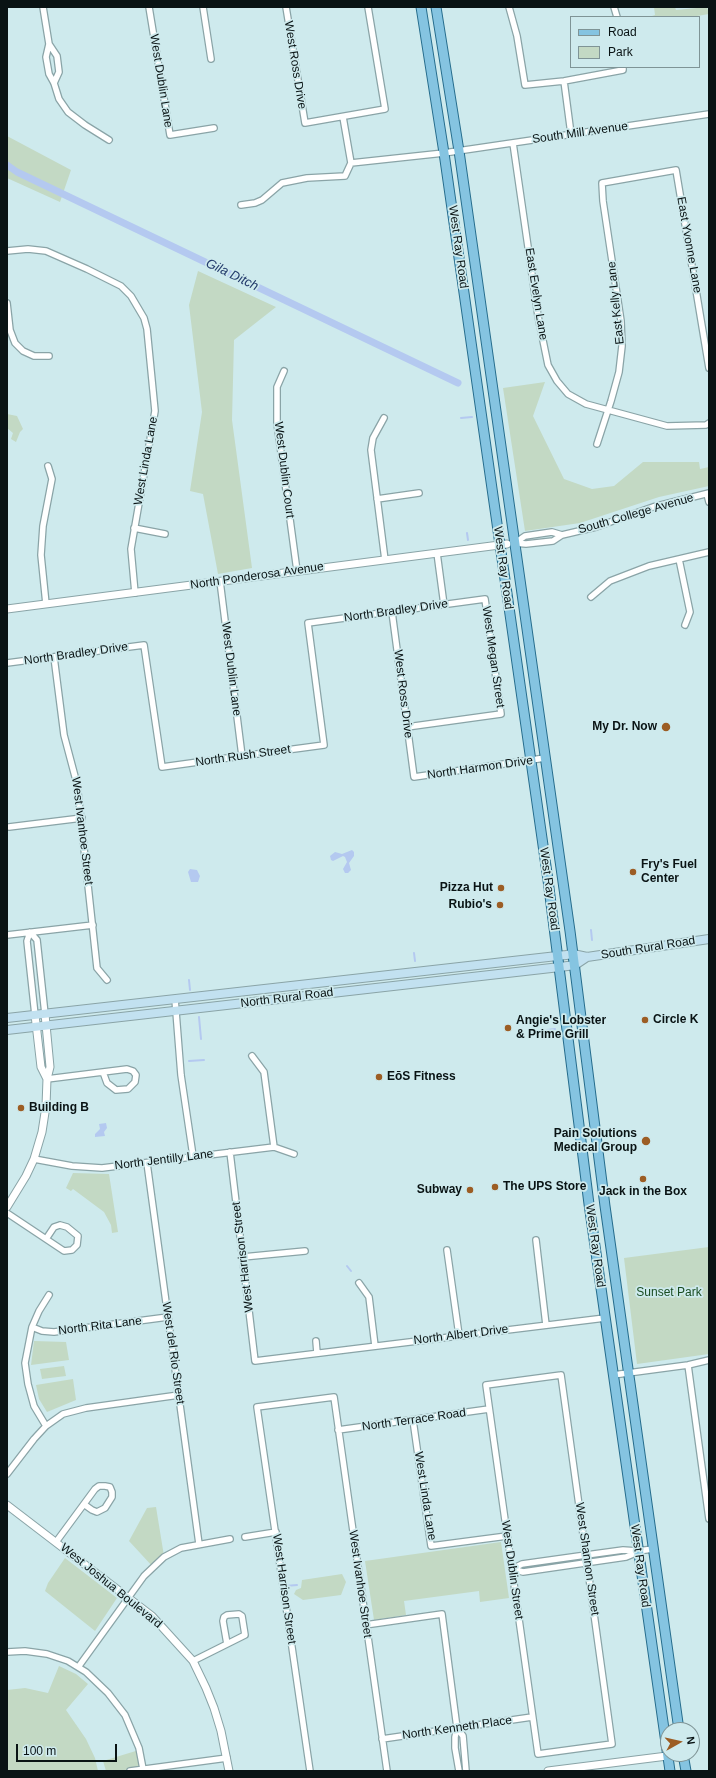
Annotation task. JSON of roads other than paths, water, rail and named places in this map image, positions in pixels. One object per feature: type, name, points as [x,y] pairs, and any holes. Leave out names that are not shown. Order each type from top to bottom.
[{"type":"main road","name":"West Ray Road","points":[[421,7],[451,152],[507,544],[545,758],[566,955],[584,1163],[663,1722]]},
{"type":"main road","name":"West Ray Road","points":[[436,7],[451,152],[507,544],[531,761],[566,955],[599,1162],[679,1722]]},
{"type":"main road","name":"South Rural Road","points":[[566,955],[587,957],[709,939]]},
{"type":"main road","name":"North Rural Road","points":[[7,1018],[566,955]]},
{"type":"main road","name":"South Rural Road","points":[[567,966],[587,957]]},
{"type":"main road","name":"North Rural Road","points":[[7,1030],[567,966]]},
{"type":"main road","points":[[584,1163],[599,1162]]},
{"type":"street","points":[[43,7],[49,44],[46,57],[49,74],[54,83],[59,99],[68,112],[109,140]]},
{"type":"street","name":"West Dublin Lane","points":[[148,7],[170,135],[214,128]]},
{"type":"street","points":[[203,7],[211,59]]},
{"type":"street","name":"West Ross Drive","points":[[286,7],[305,123],[343,116]]},
{"type":"street","points":[[241,205],[255,203],[262,200],[282,183],[307,178],[345,176],[351,164],[343,116],[384,109],[368,7]]},
{"type":"street","points":[[509,7],[518,36],[525,85],[564,81],[623,68]]},
{"type":"street","points":[[49,44],[57,56],[59,72],[54,83]]},
{"type":"street","points":[[564,81],[571,134]]},
{"type":"street","name":"South Mill Avenue","points":[[351,164],[451,152],[709,114]]},
{"type":"street","name":"East Evelyn Lane","points":[[513,143],[538,316],[548,365],[557,381],[568,394],[586,404],[667,426],[706,425],[709,423]]},
{"type":"street","name":"East Kelly Lane","points":[[597,444],[609,410],[619,372],[622,346],[621,321],[603,201],[602,183],[676,170]]},
{"type":"street","name":"East Yvonne Lane","points":[[676,170],[709,368]]},
{"type":"street","name":"West Linda Lane","points":[[7,251],[28,249],[46,251],[58,255],[121,286],[139,307],[147,329],[155,411],[134,528],[131,559],[135,593]]},
{"type":"street","points":[[7,303],[10,330],[15,343],[23,351],[34,356],[50,356]]},
{"type":"street","points":[[702,320],[709,319]]},
{"type":"street","name":"West Dublin Court","points":[[284,371],[277,387],[277,423],[297,570]]},
{"type":"street","points":[[384,418],[373,438],[371,450],[385,560]]},
{"type":"street","points":[[46,604],[41,555],[43,526],[52,480],[48,466]]},
{"type":"street","points":[[377,499],[420,494]]},
{"type":"street","points":[[708,494],[709,502]]},
{"type":"street","name":"South College Avenue","points":[[507,544],[526,544],[553,541],[562,535],[596,527],[653,507],[708,494]]},
{"type":"street","points":[[134,528],[165,534]]},
{"type":"street","name":"South College Avenue","points":[[507,544],[525,536],[552,532],[562,535]]},
{"type":"street","name":"North Ponderosa Avenue","points":[[7,609],[135,593],[297,570],[507,544]]},
{"type":"street","points":[[591,597],[610,581],[648,566],[709,552]]},
{"type":"street","points":[[437,553],[444,605]]},
{"type":"street","points":[[679,559],[690,612],[685,625]]},
{"type":"street","name":"West Dublin Lane","points":[[220,581],[242,756]]},
{"type":"street","name":"North Bradley Drive","points":[[324,745],[308,623],[485,599]]},
{"type":"street","name":"West Megan Street","points":[[407,727],[501,714],[485,599]]},
{"type":"street","name":"West Ross Drive","points":[[392,612],[414,777]]},
{"type":"street","name":"North Bradley Drive","points":[[7,663],[144,645],[162,767]]},
{"type":"street","name":"West Ivanhoe Street","points":[[54,656],[63,729],[76,775],[82,818],[97,968],[107,980]]},
{"type":"street","name":"North Rush Street","points":[[162,767],[324,745]]},
{"type":"street","name":"North Harmon Drive","points":[[414,777],[545,758]]},
{"type":"street","points":[[9,827],[82,818]]},
{"type":"street","points":[[7,935],[93,925]]},
{"type":"street","points":[[7,1207],[26,1176],[34,1159],[44,1121],[47,1080],[50,1067],[37,940],[30,932]]},
{"type":"street","points":[[30,932],[27,941],[36,1027],[42,1067],[47,1080]]},
{"type":"street","points":[[175,999],[182,1075],[192,1156]]},
{"type":"street","points":[[252,1056],[264,1072],[274,1147]]},
{"type":"street","points":[[47,1080],[103,1072],[127,1069],[133,1071],[136,1075],[135,1082],[128,1089],[116,1090],[107,1083],[103,1072]]},
{"type":"street","name":"North Jentilly Lane","points":[[34,1159],[72,1166],[102,1168],[274,1147],[294,1154]]},
{"type":"street","name":"West Harrison Street","points":[[230,1152],[255,1361]]},
{"type":"street","name":"West del Rio Street","points":[[147,1163],[199,1544]]},
{"type":"street","points":[[7,1213],[64,1251],[72,1250],[78,1245],[78,1236],[67,1227],[60,1225],[54,1227],[46,1238]]},
{"type":"street","points":[[536,1240],[546,1325]]},
{"type":"street","points":[[447,1250],[459,1335]]},
{"type":"street","points":[[243,1258],[305,1251]]},
{"type":"street","points":[[359,1283],[369,1297],[375,1346]]},
{"type":"street","points":[[46,1426],[34,1406],[25,1363],[32,1327],[49,1294]]},
{"type":"street","name":"North Rita Lane","points":[[32,1327],[42,1331],[54,1332],[168,1317]]},
{"type":"street","name":"North Albert Drive","points":[[255,1361],[605,1318]]},
{"type":"street","points":[[316,1341],[317,1353]]},
{"type":"street","points":[[613,1375],[688,1365],[709,1360]]},
{"type":"street","points":[[688,1365],[709,1519]]},
{"type":"street","name":"West Shannon Street","points":[[486,1385],[561,1375],[612,1744],[538,1754]]},
{"type":"street","name":"West Dublin Street","points":[[486,1385],[538,1754]]},
{"type":"street","points":[[7,1474],[46,1426],[63,1414],[86,1408],[179,1395]]},
{"type":"street","name":"West Ivanhoe Street","points":[[257,1407],[334,1397],[387,1771]]},
{"type":"street","name":"West Harrison Street","points":[[257,1407],[310,1771]]},
{"type":"street","name":"North Terrace Road","points":[[338,1430],[489,1409]]},
{"type":"street","name":"West Linda Lane","points":[[413,1420],[431,1546],[507,1536]]},
{"type":"street","points":[[56,1542],[95,1490],[99,1486],[110,1487],[112,1497],[106,1508],[97,1512],[85,1505]]},
{"type":"street","name":"West Joshua Boulevard","points":[[7,1505],[152,1616],[193,1661],[214,1708],[221,1731],[229,1771]]},
{"type":"street","points":[[245,1537],[276,1532]]},
{"type":"street","points":[[79,1666],[144,1576],[164,1557],[181,1548],[230,1539]]},
{"type":"street","points":[[512,1569],[522,1564],[623,1550],[638,1551],[653,1549]]},
{"type":"street","points":[[512,1569],[523,1572],[626,1557],[638,1551]]},
{"type":"street","points":[[193,1661],[227,1644],[245,1635],[242,1616],[239,1614],[227,1615],[222,1621],[227,1644]]},
{"type":"street","points":[[366,1625],[442,1614],[457,1728],[455,1748],[459,1771]]},
{"type":"street","points":[[7,1652],[25,1651],[47,1654],[68,1660],[79,1666],[108,1692],[125,1715],[139,1748],[143,1769]]},
{"type":"street","name":"North Kenneth Place","points":[[382,1740],[532,1717]]},
{"type":"street","points":[[457,1728],[463,1736],[466,1771]]},
{"type":"street","points":[[548,1771],[660,1757]]},
{"type":"street","points":[[130,1771],[227,1758]]},
{"type":"water","points":[[352,850],[354,852],[354,856],[349,863],[351,870],[348,873],[345,873],[343,869],[347,862],[345,857],[343,856],[333,861],[331,860],[330,856],[335,852],[342,854]]},
{"type":"water","points":[[190,869],[197,870],[200,876],[198,882],[191,882],[188,872]]},
{"type":"water","points":[[106,1123],[107,1128],[104,1132],[105,1136],[95,1137],[95,1134],[100,1129],[99,1124]]},
{"type":"waterway","name":"Gila Ditch","points":[[7,165],[17,172],[458,383]]},
{"type":"waterway","points":[[461,418],[472,417]]},
{"type":"waterway","points":[[467,533],[468,540]]},
{"type":"waterway","points":[[591,930],[592,940]]},
{"type":"waterway","points":[[414,953],[415,961]]},
{"type":"waterway","points":[[189,980],[190,990]]},
{"type":"waterway","points":[[199,1017],[201,1039]]},
{"type":"waterway","points":[[547,1030],[555,1029]]},
{"type":"waterway","points":[[189,1061],[204,1060]]},
{"type":"waterway","points":[[347,1266],[351,1271]]},
{"type":"waterway","points":[[285,1586],[297,1585]]},
{"type":"place","name":"My Dr. Now","points":[[666,727]]},
{"type":"place","name":"Fry's Fuel Center","points":[[633,872]]},
{"type":"place","name":"Pizza Hut","points":[[501,888]]},
{"type":"place","name":"Rubio's","points":[[500,905]]},
{"type":"place","name":"Circle K","points":[[645,1020]]},
{"type":"place","name":"Angie's Lobster & Prime Grill","points":[[508,1028]]},
{"type":"place","name":"EōS Fitness","points":[[379,1077]]},
{"type":"place","name":"Building B","points":[[21,1108]]},
{"type":"place","name":"Pain Solutions Medical Group","points":[[646,1141]]},
{"type":"place","name":"Jack in the Box","points":[[643,1179]]},
{"type":"place","name":"The UPS Store","points":[[495,1187]]},
{"type":"place","name":"Subway","points":[[470,1190]]},
{"type":"park label","name":"Sunset Park","points":[[669,1293]]}]
